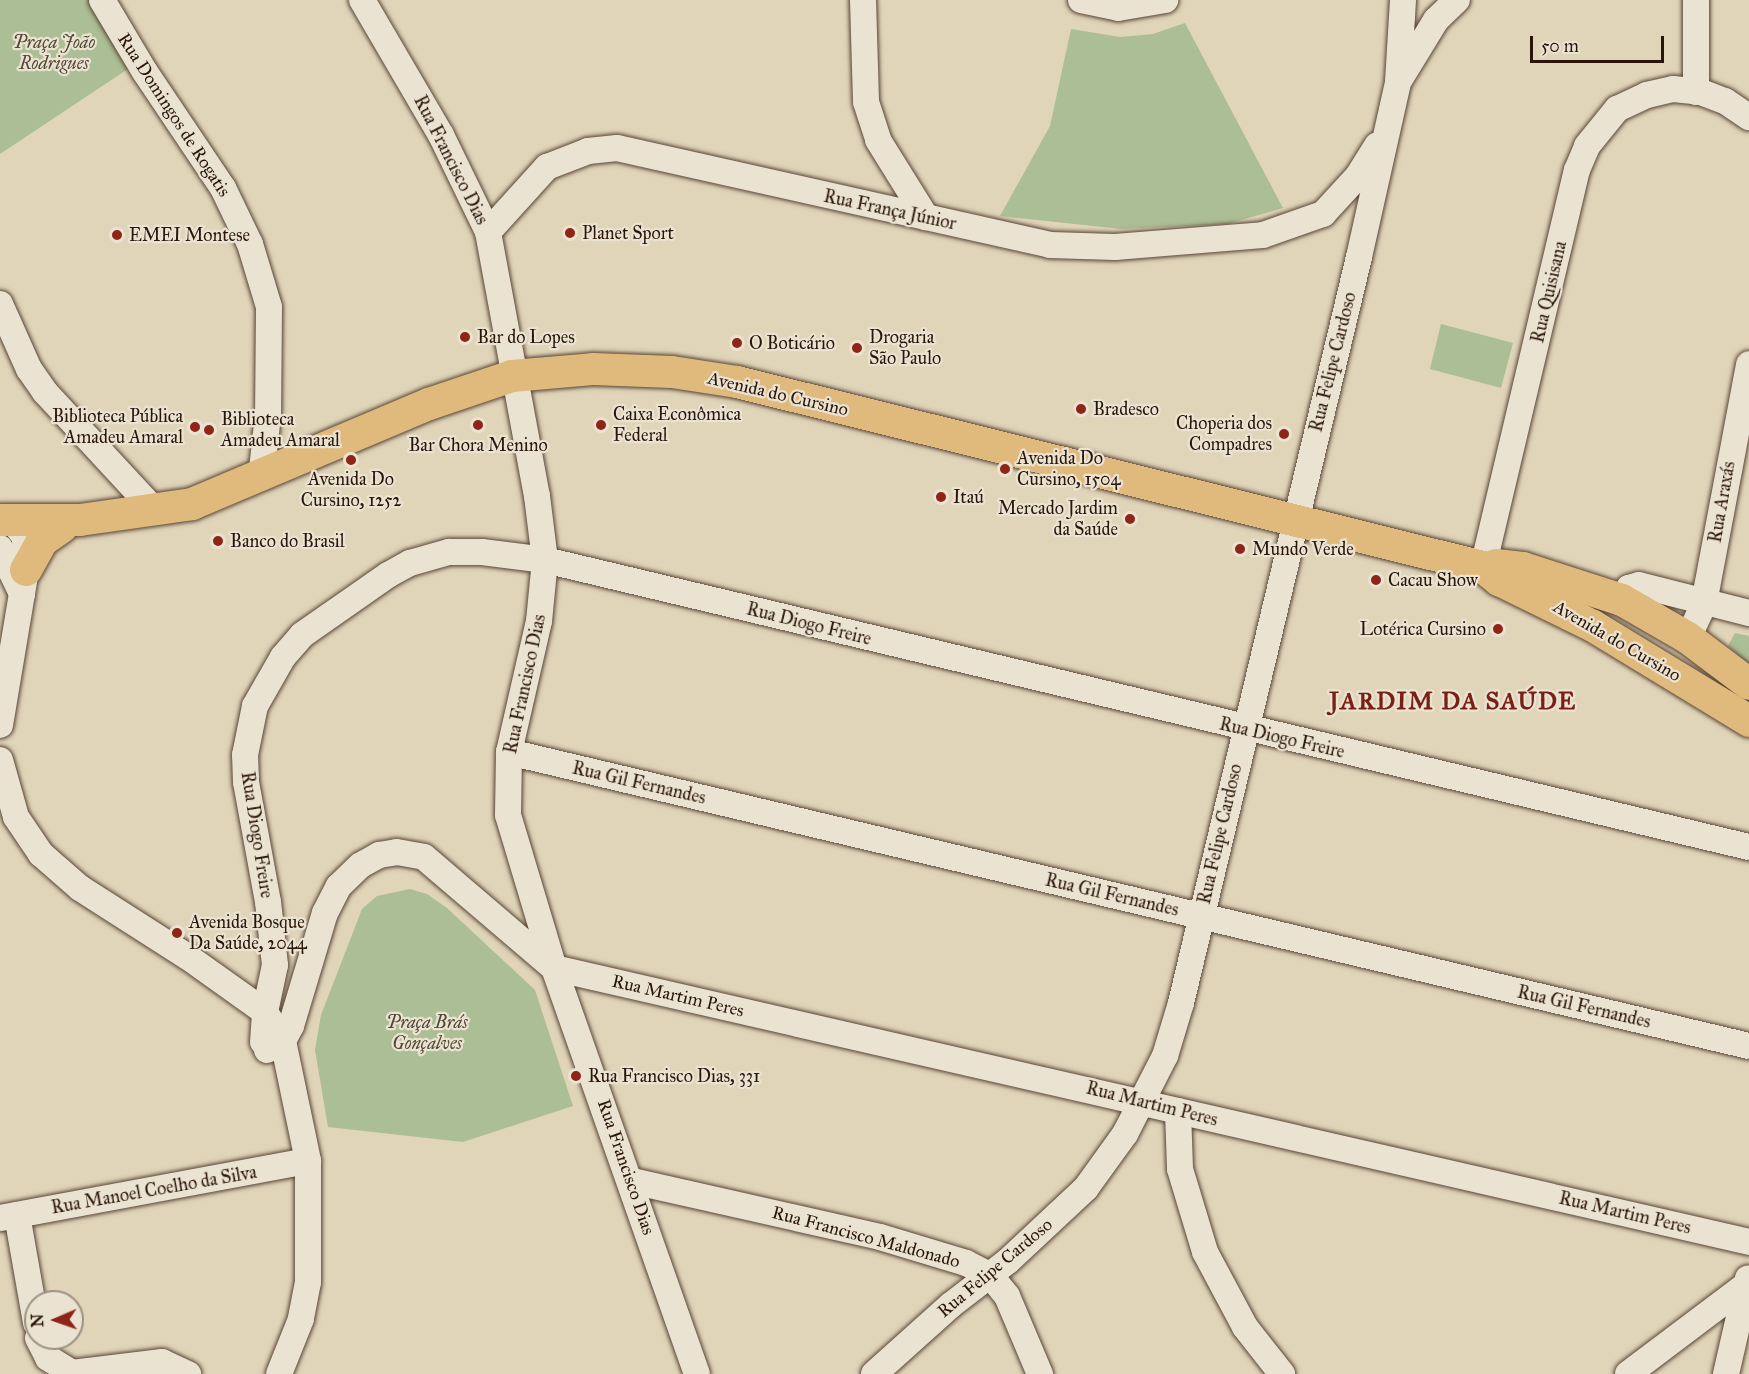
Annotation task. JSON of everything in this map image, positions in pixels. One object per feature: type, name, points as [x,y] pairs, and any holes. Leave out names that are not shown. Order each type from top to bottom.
[{"type":"main road","name":"Avenida do Cursino","points":[[7,533],[156,512],[192,504],[261,478],[429,404],[512,376],[593,369],[672,372],[736,382],[1294,518],[1483,567],[1502,564],[1523,568],[1622,600],[1688,638],[1749,684]]},
{"type":"main road","points":[[25,584],[42,541],[71,523]]},
{"type":"main road","name":"Avenida do Cursino","points":[[1483,567],[1499,580],[1593,626],[1749,721]]},
{"type":"main road","points":[[1593,626],[1631,630],[1671,648],[1680,646],[1688,638]]},
{"type":"street","name":"Rua Domingos de Rogatis","points":[[102,0],[145,72],[223,188],[250,244],[269,307],[268,415],[261,478]]},
{"type":"street","name":"Rua Francisco Dias","points":[[362,0],[441,135],[488,232],[512,376],[537,496],[545,561],[539,621],[509,752],[508,815],[554,968],[632,1181],[697,1374]]},
{"type":"street","points":[[863,0],[866,102],[878,140],[926,217]]},
{"type":"street","name":"Rua Felipe Cardoso","points":[[1398,82],[1436,20],[1457,0]]},
{"type":"street","points":[[1695,0],[1696,92],[1725,101],[1749,117]]},
{"type":"street","points":[[1097,2],[1157,1]]},
{"type":"street","name":"Rua Felipe Cardoso","points":[[874,1374],[990,1275],[1086,1188],[1144,1101],[1168,1046],[1359,257],[1398,82],[1403,10],[1436,20]]},
{"type":"street","name":"Rua Quisisana","points":[[1483,567],[1577,170],[1587,146],[1596,130],[1627,105],[1647,95],[1673,90],[1696,92]]},
{"type":"street","name":"Rua França Júnior","points":[[488,232],[547,167],[588,152],[617,148],[1050,245],[1084,248],[1263,235],[1323,214],[1358,176],[1389,121]]},
{"type":"street","points":[[863,204],[887,188],[895,168]]},
{"type":"street","points":[[1323,214],[1348,222],[1359,257]]},
{"type":"street","points":[[0,304],[29,369],[45,392],[156,512]]},
{"type":"street","name":"Rua Araxás","points":[[1688,638],[1704,603],[1749,364]]},
{"type":"street","points":[[0,725],[4,680],[25,584],[7,533]]},
{"type":"street","name":"Rua Diogo Freire","points":[[265,1012],[275,977],[274,950],[245,755],[255,706],[283,657],[302,635],[410,563],[449,552],[482,552],[545,561],[1245,729],[1749,846]]},
{"type":"street","points":[[1622,600],[1629,588],[1639,585],[1749,613]]},
{"type":"street","name":"Rua Gil Fernandes","points":[[509,752],[1749,1046]]},
{"type":"street","points":[[0,760],[16,817],[41,854],[80,888],[188,957],[213,978],[265,1012],[271,1044],[304,1166],[308,1282],[301,1319],[279,1374]]},
{"type":"street","points":[[271,1044],[309,966],[325,913],[339,886],[361,865],[380,855],[397,852],[424,857],[554,968]]},
{"type":"street","points":[[274,950],[292,967],[309,966]]},
{"type":"street","name":"Rua Martim Peres","points":[[554,968],[1144,1101],[1178,1111],[1749,1242]]},
{"type":"street","points":[[213,978],[271,1044]]},
{"type":"street","points":[[1178,1111],[1180,1169],[1205,1252],[1245,1328],[1281,1374]]},
{"type":"street","name":"Rua Manoel Coelho da Silva","points":[[9,1217],[304,1166]]},
{"type":"street","name":"Rua Francisco Maldonado","points":[[632,1181],[948,1255],[990,1275],[1007,1296],[1040,1374]]},
{"type":"street","points":[[9,1217],[28,1290]]},
{"type":"street","points":[[1735,1357],[1748,1278]]},
{"type":"street","points":[[1628,1374],[1748,1278]]},
{"type":"street","points":[[44,1350],[48,1358],[72,1373],[162,1362],[188,1374]]},
{"type":"green space","name":"Praça João Rodrigues","points":[[0,0],[94,0],[131,67],[0,154]]},
{"type":"green space","points":[[1185,23],[1283,208],[1227,224],[1121,229],[1000,216],[1050,126],[1071,29],[1120,37],[1153,34]]},
{"type":"green space","points":[[1441,324],[1513,343],[1501,388],[1430,369]]},
{"type":"green space","points":[[1735,633],[1749,636],[1749,664],[1728,646]]},
{"type":"green space","name":"Praça Brás Gonçalves","points":[[410,889],[427,894],[447,908],[535,990],[573,1106],[463,1142],[328,1127],[315,1050],[321,1015],[362,909],[377,896]]},
{"type":"place","name":"Planet Sport","points":[[570,233]]},
{"type":"place","name":"EMEI Montese","points":[[117,235]]},
{"type":"place","name":"Bar do Lopes","points":[[465,337]]},
{"type":"place","name":"O Boticário","points":[[737,343]]},
{"type":"place","name":"Drogaria São Paulo","points":[[857,348]]},
{"type":"place","name":"Bradesco","points":[[1081,409]]},
{"type":"place","name":"Bar Chora Menino","points":[[478,425]]},
{"type":"place","name":"Caixa Econômica Federal","points":[[601,425]]},
{"type":"place","name":"Biblioteca Pública Amadeu Amaral","points":[[195,427]]},
{"type":"place","name":"Biblioteca Amadeu Amaral","points":[[209,430]]},
{"type":"place","name":"Choperia dos Compadres","points":[[1284,434]]},
{"type":"place","name":"Avenida Do Cursino, 1252","points":[[351,460]]},
{"type":"place","name":"Avenida Do Cursino, 1504","points":[[1005,469]]},
{"type":"place","name":"Itaú","points":[[941,497]]},
{"type":"place","name":"Mercado Jardim da Saúde","points":[[1130,519]]},
{"type":"place","name":"Banco do Brasil","points":[[218,541]]},
{"type":"place","name":"Mundo Verde","points":[[1240,549]]},
{"type":"place","name":"Cacau Show","points":[[1376,580]]},
{"type":"place","name":"Lotérica Cursino","points":[[1498,629]]},
{"type":"place","name":"Avenida Bosque Da Saúde, 2044","points":[[177,933]]},
{"type":"place","name":"Rua Francisco Dias, 331","points":[[576,1076]]},
{"type":"district","name":"JARDIM DA SAÚDE","points":[[1453,702]]}]
